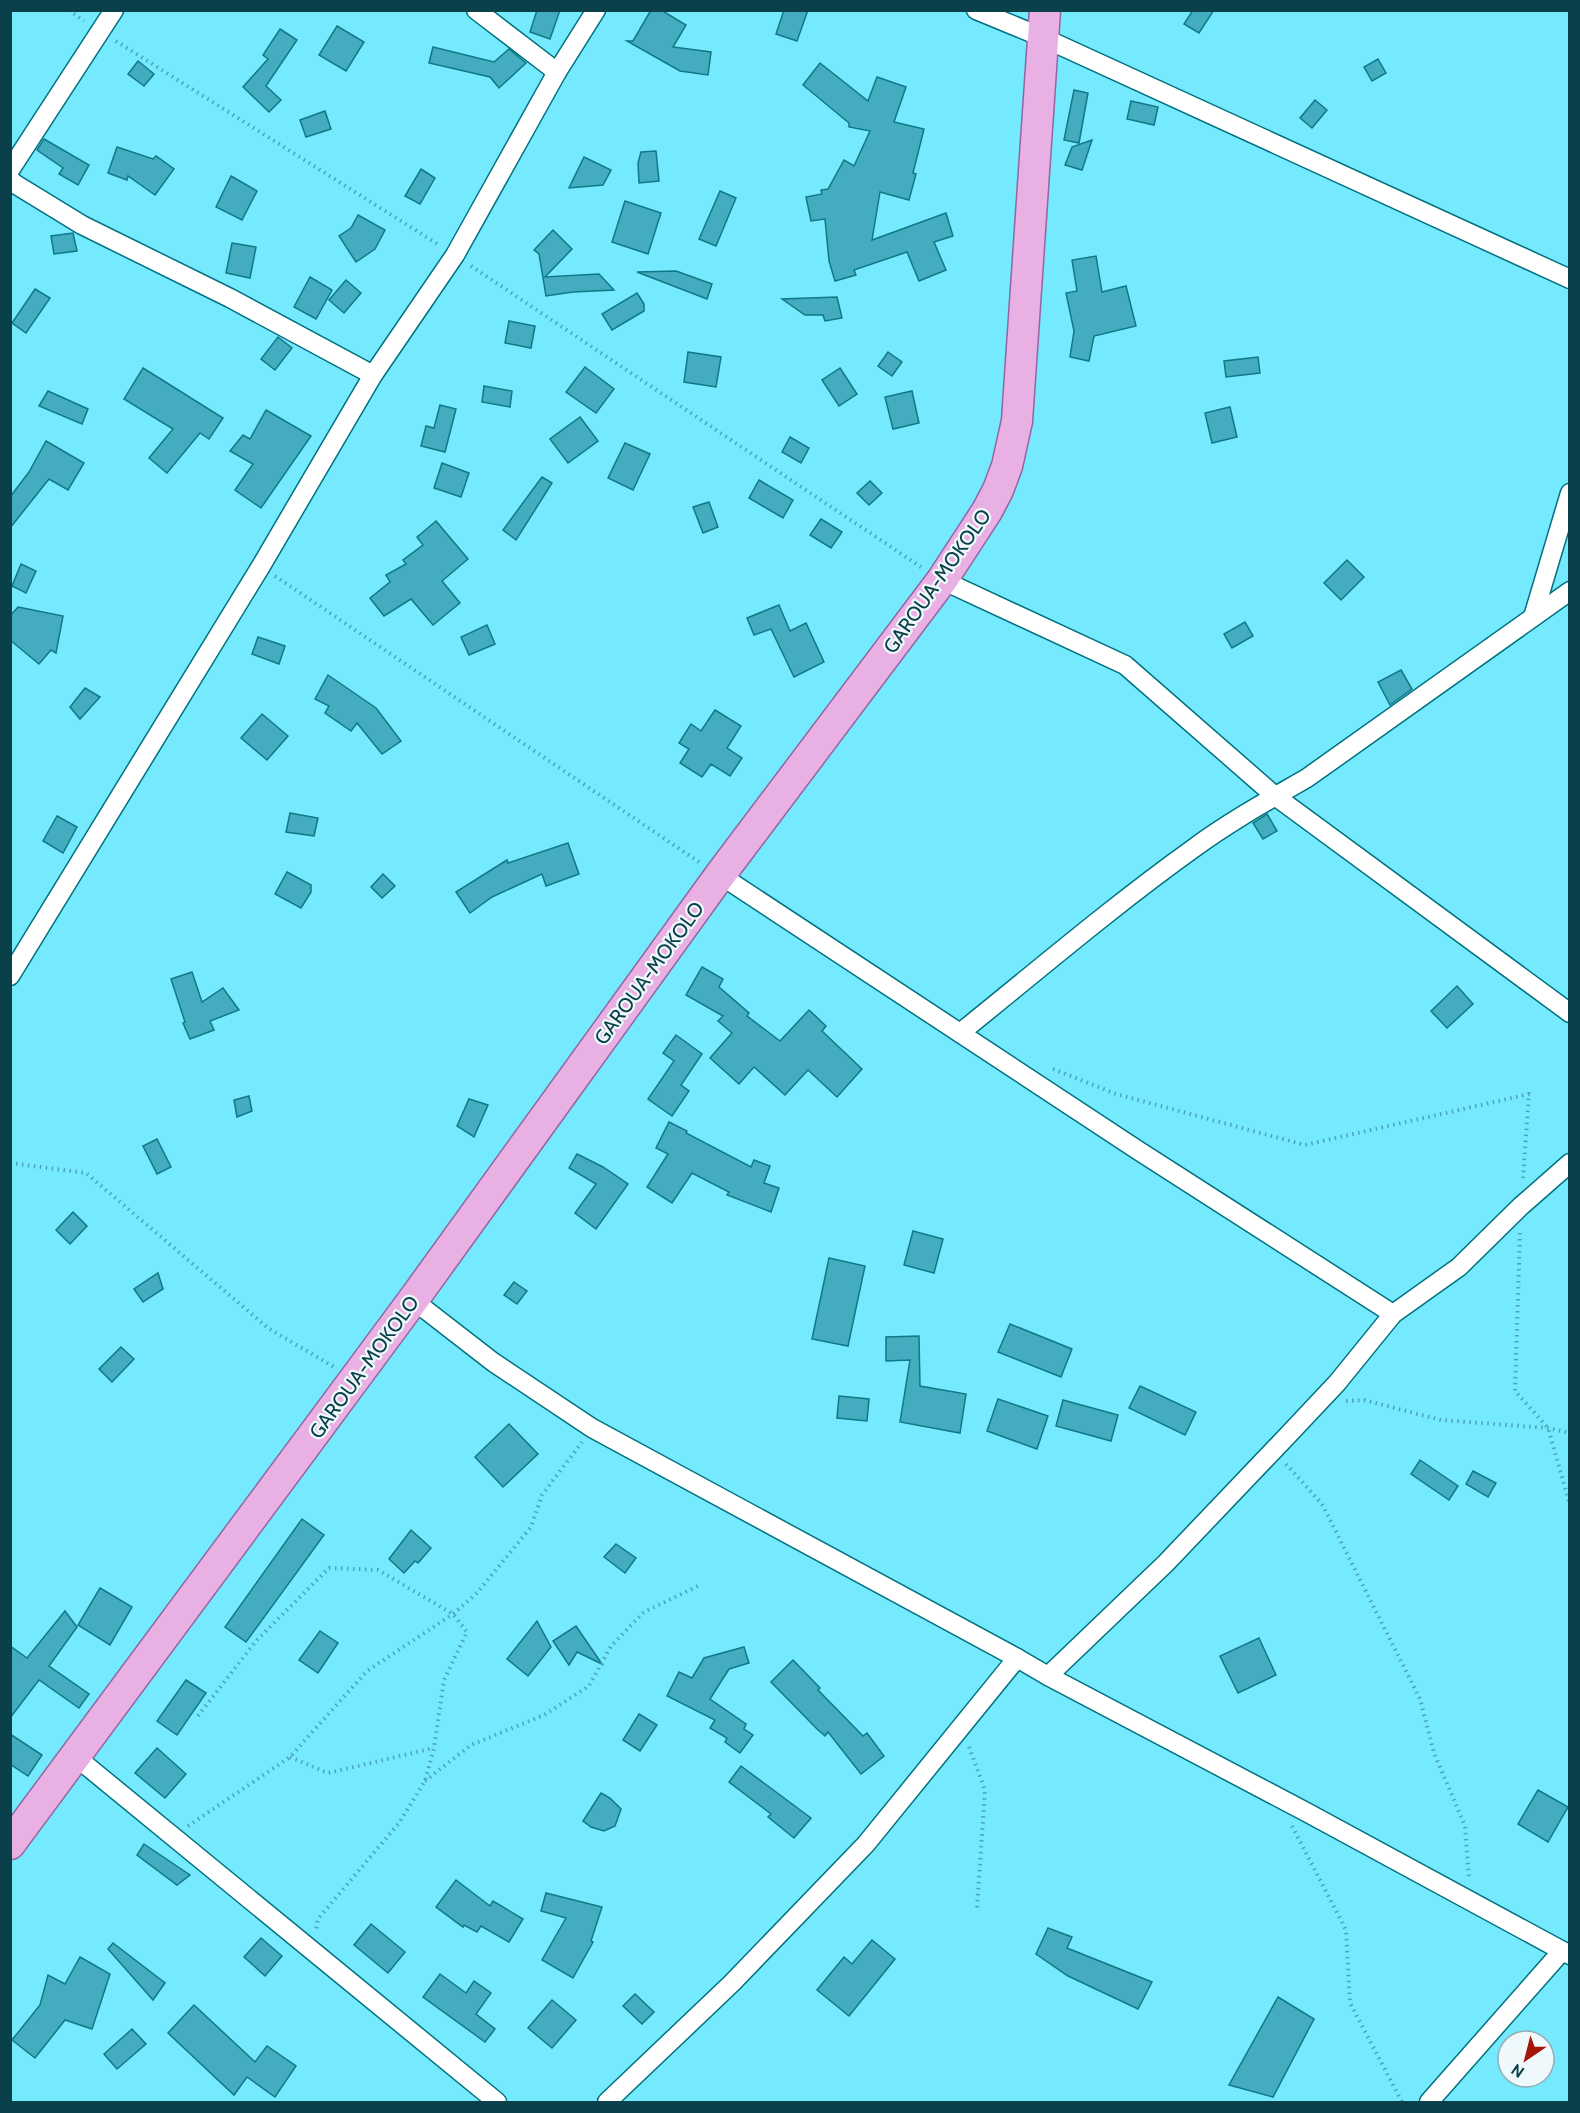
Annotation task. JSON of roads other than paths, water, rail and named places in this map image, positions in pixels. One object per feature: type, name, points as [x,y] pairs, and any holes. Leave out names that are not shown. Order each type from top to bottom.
[{"type":"main road","name":"GAROUA-MOKOLO","points":[[10,1844],[413,1300],[720,875],[942,580],[987,511],[1007,466],[1017,421],[1044,24]]},
{"type":"street","points":[[10,170],[114,10]]},
{"type":"street","points":[[476,10],[557,72]]},
{"type":"street","points":[[10,976],[261,566],[374,375],[455,255],[557,72],[596,10]]},
{"type":"street","points":[[976,10],[1044,24],[1569,279]]},
{"type":"street","points":[[10,179],[82,225],[230,298],[374,375]]},
{"type":"street","points":[[1533,617],[1569,493]]},
{"type":"street","points":[[942,580],[1125,665],[1275,796],[1569,1013]]},
{"type":"street","points":[[960,1033],[1121,903],[1186,854],[1307,778],[1569,591]]},
{"type":"street","points":[[720,875],[1138,1151],[1393,1314]]},
{"type":"street","points":[[1048,1677],[1166,1563],[1290,1434],[1393,1314],[1459,1267],[1569,1162]]},
{"type":"street","points":[[413,1300],[493,1362],[592,1428],[1017,1658],[1048,1677],[1308,1813],[1566,1953],[1429,2103]]},
{"type":"street","points":[[607,2103],[732,1983],[866,1844],[1017,1658]]},
{"type":"street","points":[[76,1757],[497,2103]]}]
